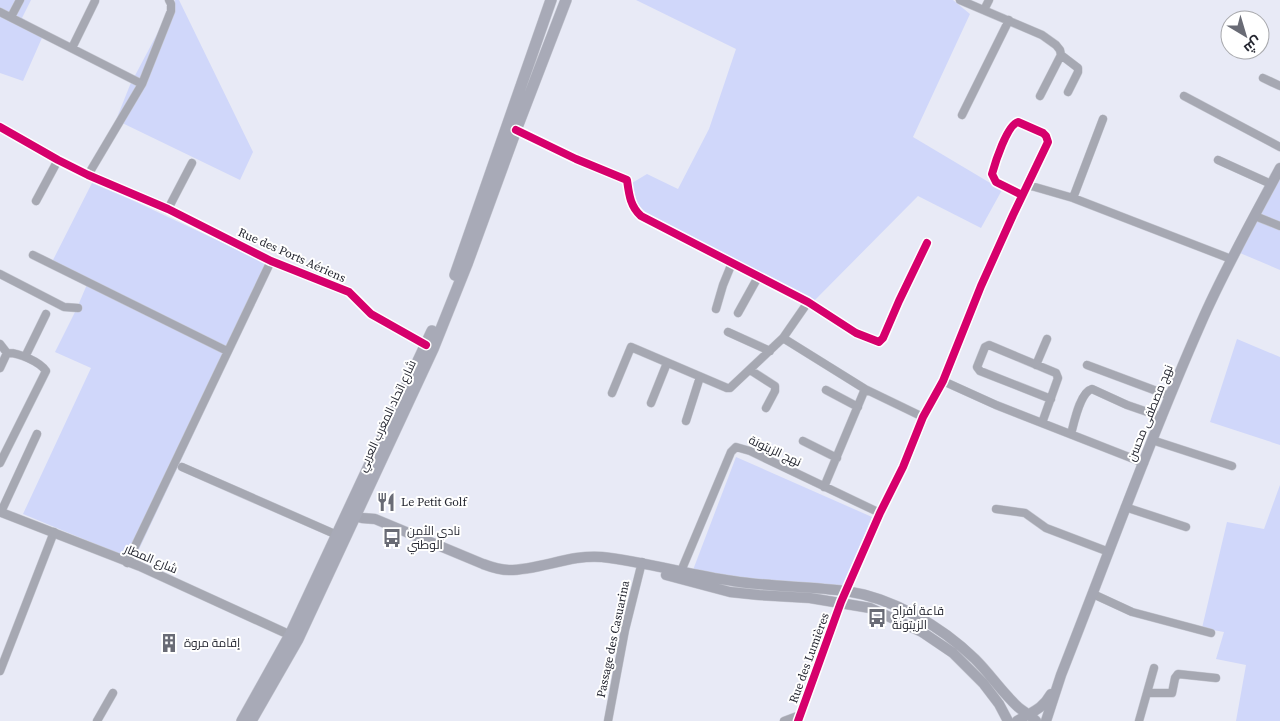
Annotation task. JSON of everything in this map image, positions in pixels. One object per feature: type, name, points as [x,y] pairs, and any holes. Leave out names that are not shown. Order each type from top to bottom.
[{"type":"main road","name":"شارع اتحاد المغرب العربي","points":[[251,721],[298,639],[454,279],[550,0]]},
{"type":"main road","name":"شارع اتحاد المغرب العربي","points":[[357,502],[440,331],[566,0]]},
{"type":"main road","name":"نهج مصطفى محسن","points":[[1046,721],[1061,675],[1125,507],[1201,322],[1231,259],[1280,168]]},
{"type":"main road","points":[[357,502],[375,519]]},
{"type":"main road","name":"شارع اتحاد المغرب العربي","points":[[242,721],[290,635],[338,535],[351,515]]},
{"type":"main road","points":[[351,515],[375,519],[496,568],[508,570],[589,557],[602,557],[638,563],[730,592],[841,602],[870,608],[922,632],[953,653],[983,683],[999,704],[1008,721]]},
{"type":"main road","points":[[680,575],[734,582],[846,591],[885,602],[928,623],[948,636],[973,657],[1019,707],[1032,718]]},
{"type":"main road","name":"نهج مصطفى محسن","points":[[1017,721],[1032,718],[1036,711],[1046,702],[1061,675]]},
{"type":"street","points":[[11,17],[20,0]]},
{"type":"street","points":[[88,175],[142,84],[172,11],[169,0]]},
{"type":"street","points":[[544,57],[562,0]]},
{"type":"street","points":[[960,0],[1009,20],[1050,40],[1060,50],[1061,55],[1079,70],[1068,92]]},
{"type":"street","points":[[984,10],[989,0]]},
{"type":"street","points":[[72,48],[95,1]]},
{"type":"street","points":[[0,12],[142,84]]},
{"type":"street","points":[[962,115],[1009,20]]},
{"type":"street","points":[[1040,96],[1061,55]]},
{"type":"street","points":[[1263,78],[1280,86]]},
{"type":"street","points":[[1184,96],[1280,147]]},
{"type":"street","points":[[1073,198],[1103,119]]},
{"type":"street","name":"Rue des Lumières","points":[[799,718],[841,602],[880,513],[903,467],[923,417],[943,381],[981,286],[1048,142],[1043,133],[1018,122],[1012,125],[1008,133],[992,174],[996,182],[1022,195]]},
{"type":"street","name":"Rue des Ports Aériens","points":[[0,127],[88,175],[168,209],[272,261],[349,292],[371,314],[426,345]]},
{"type":"street","points":[[516,130],[576,159],[627,180],[631,203],[634,210],[640,216],[808,302],[856,333],[879,342],[885,334],[927,244]]},
{"type":"street","points":[[36,201],[58,160]]},
{"type":"street","points":[[1218,160],[1271,184]]},
{"type":"street","points":[[168,209],[192,163]]},
{"type":"street","points":[[1028,185],[1073,198],[1231,259]]},
{"type":"street","points":[[1255,216],[1280,226]]},
{"type":"street","points":[[33,255],[228,351]]},
{"type":"street","points":[[127,563],[272,261]]},
{"type":"street","points":[[716,309],[732,263]]},
{"type":"street","points":[[0,274],[64,307],[78,308]]},
{"type":"street","points":[[738,314],[758,276]]},
{"type":"street","points":[[612,393],[631,347],[730,388],[783,338],[808,302]]},
{"type":"street","points":[[25,357],[46,314]]},
{"type":"street","points":[[728,332],[770,351]]},
{"type":"street","points":[[783,338],[865,389],[923,417]]},
{"type":"street","points":[[1036,365],[1047,339]]},
{"type":"street","points":[[0,344],[7,352],[13,352],[25,357],[43,367],[45,372],[0,463]]},
{"type":"street","points":[[1042,423],[1051,399],[1058,375],[989,345],[985,347],[978,367],[980,371],[1051,399]]},
{"type":"street","points":[[0,368],[7,352]]},
{"type":"street","points":[[651,403],[667,363]]},
{"type":"street","points":[[1087,365],[1170,396]]},
{"type":"street","points":[[750,370],[773,384],[776,388],[766,408]]},
{"type":"street","points":[[686,421],[700,377]]},
{"type":"street","points":[[943,381],[1042,423],[1144,462]]},
{"type":"street","points":[[824,487],[865,389]]},
{"type":"street","points":[[826,390],[858,407]]},
{"type":"street","points":[[1071,434],[1082,400],[1088,390],[1162,417]]},
{"type":"street","points":[[0,512],[37,434]]},
{"type":"street","points":[[1152,440],[1232,466]]},
{"type":"street","points":[[803,441],[837,458]]},
{"type":"street","name":"نهج الزيتونة","points":[[680,575],[733,448],[738,447],[750,451],[880,513]]},
{"type":"street","points":[[182,467],[338,535]]},
{"type":"street","points":[[1125,507],[1186,527]]},
{"type":"street","points":[[996,509],[1025,513],[1046,528],[1109,552]]},
{"type":"street","name":"شارع المطار","points":[[0,512],[148,570],[290,635]]},
{"type":"street","points":[[0,671],[54,532]]},
{"type":"street","name":"Passage des Casuarina","points":[[608,721],[638,563]]},
{"type":"street","points":[[1093,594],[1132,612],[1211,633]]},
{"type":"street","points":[[1139,721],[1154,668]]},
{"type":"street","points":[[1147,693],[1172,692],[1175,678],[1178,674],[1216,678]]},
{"type":"street","points":[[97,721],[113,693]]},
{"type":"street","points":[[784,721],[799,718]]},
{"type":"shaded area","points":[[0,0],[31,0],[22,18],[45,31],[23,81],[0,73]]},
{"type":"shaded area","points":[[175,0],[179,0],[253,152],[240,180],[116,120],[130,85]]},
{"type":"shaded area","points":[[636,0],[953,0],[970,14],[913,137],[1002,190],[981,228],[918,196],[814,301],[647,214],[637,203],[632,183],[647,174],[678,189],[709,129],[736,49]]},
{"type":"shaded area","points":[[1280,179],[1280,270],[1240,253]]},
{"type":"shaded area","points":[[92,183],[272,266],[134,560],[23,514],[91,368],[55,352],[88,282],[52,262]]},
{"type":"shaded area","points":[[1237,339],[1280,357],[1280,445],[1210,422]]},
{"type":"shaded area","points":[[736,457],[872,517],[843,587],[748,581],[693,570]]},
{"type":"shaded area","points":[[1280,485],[1280,721],[1236,721],[1246,665],[1216,659],[1224,632],[1202,628],[1227,522],[1264,529]]},
{"type":"cycle path","points":[[798,721],[841,602],[880,513],[903,467],[923,417],[943,381],[981,286],[1048,142],[1043,133],[1018,122],[1006,137],[992,174],[996,182],[1022,195]]},
{"type":"cycle path","points":[[0,127],[88,175],[168,209],[271,261],[349,292],[371,314],[426,345]]},
{"type":"cycle path","points":[[516,130],[576,159],[627,180],[632,204],[641,216],[808,302],[856,333],[879,342],[883,338],[927,243]]},
{"type":"place","name":"Le Petit Golf","points":[[386,502]]},
{"type":"place","name":"نادي الأمن الوطني","points":[[392,538]]},
{"type":"place","name":"قاعة أفراح الزيتونة","points":[[877,618]]},
{"type":"place","name":"إقامة مروة","points":[[169,643]]}]
